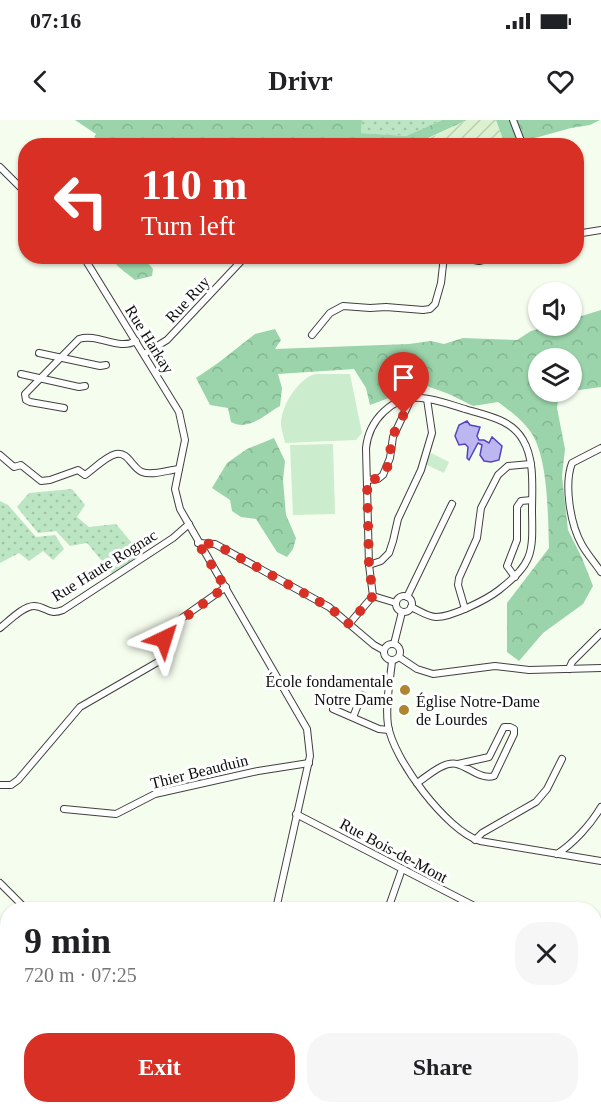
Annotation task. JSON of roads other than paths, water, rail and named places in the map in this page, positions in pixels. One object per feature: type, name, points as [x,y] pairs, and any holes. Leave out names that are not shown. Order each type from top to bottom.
[{"type":"street","points":[[513,120],[520,138]]},
{"type":"street","points":[[0,167],[18,185]]},
{"type":"street","points":[[584,233],[601,230]]},
{"type":"street","name":"Rue Harkay","points":[[88,264],[178,412],[185,440],[179,469]]},
{"type":"street","name":"Rue Ruy","points":[[144,354],[167,340],[238,264]]},
{"type":"street","points":[[312,335],[332,310],[343,306],[430,309],[435,304],[440,287],[443,264]]},
{"type":"street","points":[[64,408],[26,400],[26,392],[77,340],[83,338],[125,345],[136,341]]},
{"type":"street","points":[[39,353],[106,365]]},
{"type":"street","points":[[21,375],[85,386]]},
{"type":"street","points":[[367,480],[378,479],[383,475],[390,458],[393,436],[411,399]]},
{"type":"street","points":[[369,565],[381,561],[389,553],[398,519],[422,467],[432,433],[427,399]]},
{"type":"street","points":[[349,624],[373,596],[369,565],[366,444],[373,424],[387,408],[400,401],[427,399],[505,422],[522,438],[531,464],[532,548],[525,565],[514,577],[492,595],[465,609],[435,617],[411,607]]},
{"type":"street","points":[[601,448],[572,463],[568,474],[572,521],[582,545],[601,572]]},
{"type":"street","points":[[0,455],[15,467],[21,465],[33,477],[41,481],[78,470],[85,475],[114,454],[119,453],[124,454],[139,471],[147,473],[179,469],[176,495],[180,508],[198,543],[306,725],[310,745],[309,764],[277,902]]},
{"type":"street","points":[[465,609],[458,585],[459,578],[477,538],[481,508],[502,470],[512,465],[531,464]]},
{"type":"street","points":[[514,577],[507,566],[517,540],[517,507],[520,501],[532,500]]},
{"type":"street","points":[[407,597],[452,504]]},
{"type":"street","name":"Rue Haute Rognac","points":[[0,628],[31,606],[38,606],[50,612],[63,610],[176,536],[189,524]]},
{"type":"street","points":[[198,543],[215,544],[329,607],[383,650]]},
{"type":"street","points":[[0,785],[11,785],[18,780],[80,707],[170,655],[171,651],[164,639],[165,633],[225,587]]},
{"type":"street","points":[[373,596],[396,603]]},
{"type":"street","points":[[402,612],[398,610],[396,603],[400,597],[407,597]]},
{"type":"street","points":[[407,597],[411,607]]},
{"type":"street","points":[[402,612],[406,612],[411,607]]},
{"type":"street","points":[[394,644],[402,612]]},
{"type":"street","points":[[569,669],[572,662],[601,633]]},
{"type":"street","points":[[383,650],[390,644],[394,644]]},
{"type":"street","points":[[394,644],[400,650],[399,657]]},
{"type":"street","points":[[383,650],[386,659],[392,661],[399,657]]},
{"type":"street","points":[[399,657],[417,669],[433,675],[495,666],[523,670],[601,668]]},
{"type":"street","points":[[392,661],[387,716],[389,730],[417,783],[450,822],[475,840],[601,861]]},
{"type":"street","points":[[353,717],[362,695]]},
{"type":"street","points":[[333,709],[379,729],[389,730]]},
{"type":"street","points":[[417,783],[440,768],[458,764],[489,758],[504,727],[514,729],[514,734],[494,776],[488,777],[458,764]]},
{"type":"street","points":[[475,840],[482,833],[530,807],[539,799],[548,789],[562,759]]},
{"type":"street","name":"Thier Beauduin","points":[[64,809],[116,814],[154,794],[258,771],[309,764]]},
{"type":"street","points":[[556,854],[570,844],[595,817],[601,807]]},
{"type":"street","name":"Rue Bois-de-Mont","points":[[296,814],[466,902]]},
{"type":"street","points":[[491,828],[493,844]]},
{"type":"street","points":[[570,844],[576,857]]},
{"type":"street","points":[[390,902],[402,869]]},
{"type":"street","points":[[0,883],[19,902]]},
{"type":"place","name":"École fondamentale Notre Dame","points":[[405,690]]},
{"type":"place","name":"Église Notre-Dame de Lourdes","points":[[404,710]]}]
